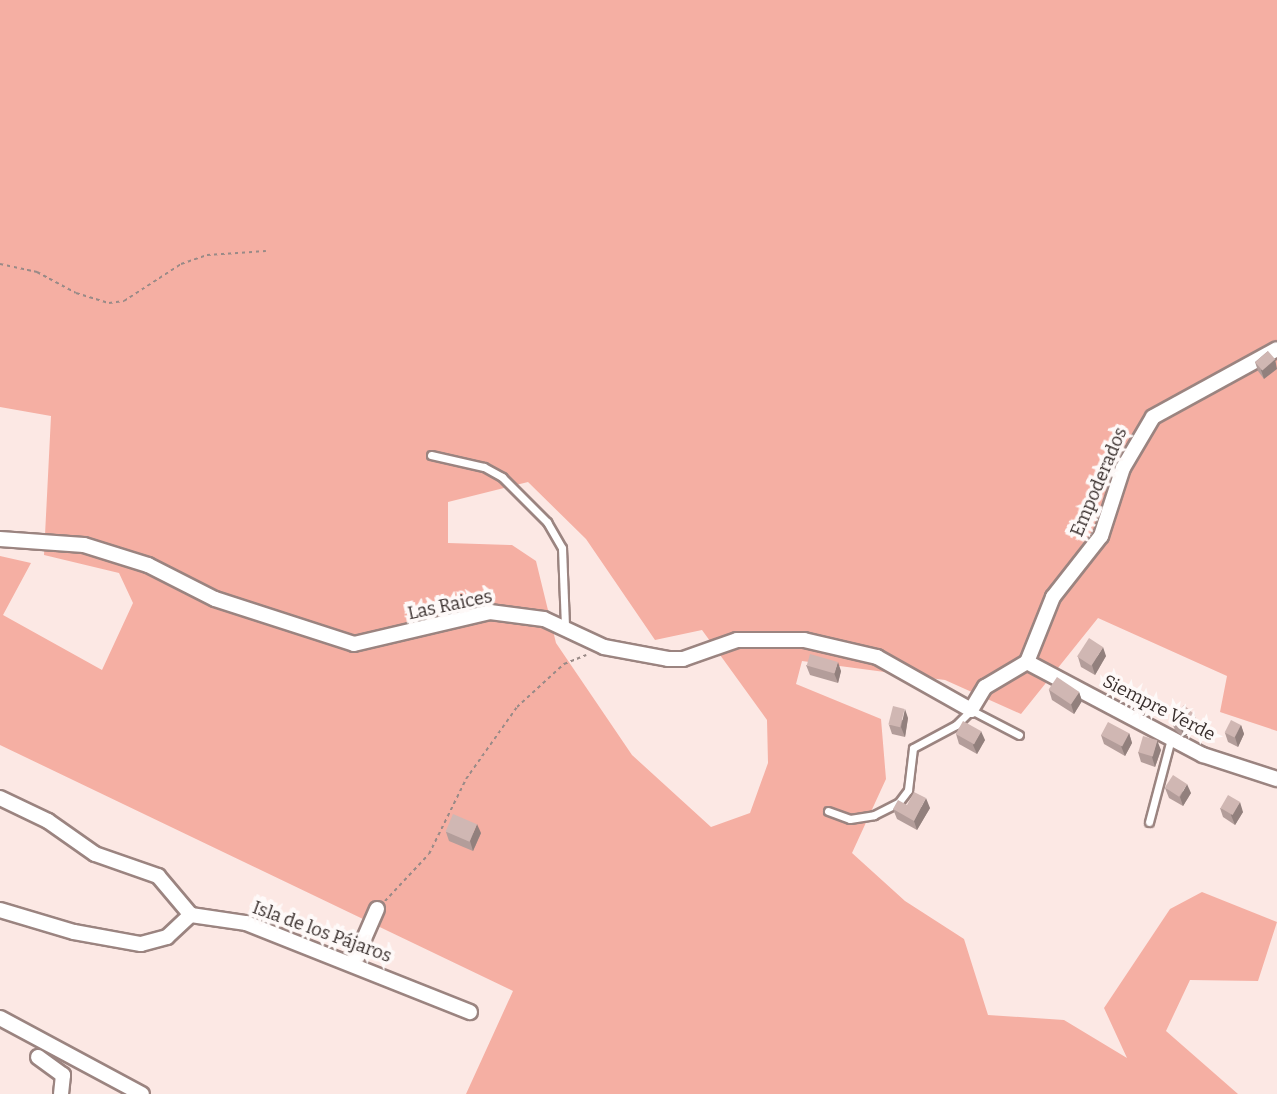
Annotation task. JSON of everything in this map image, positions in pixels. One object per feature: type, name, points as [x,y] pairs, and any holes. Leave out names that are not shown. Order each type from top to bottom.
[{"type":"street","name":"Empoderados","points":[[1027,662],[1053,597],[1101,536],[1123,468],[1147,424],[1277,349]]},
{"type":"street","name":"Las Raices","points":[[0,538],[84,545],[148,565],[228,604],[354,644],[490,612],[518,613],[565,626],[604,647],[668,659],[683,659],[737,639],[804,640],[843,646],[877,657],[971,710]]},
{"type":"street","points":[[971,710],[985,687],[1027,662]]},
{"type":"street","name":"Siempre Verde","points":[[1027,662],[1203,755],[1277,779]]},
{"type":"street","points":[[0,798],[48,821],[95,854],[158,876],[191,915],[167,937],[141,944],[87,935],[0,910]]},
{"type":"street","points":[[353,964],[377,909]]},
{"type":"street","name":"Isla de los Pájaros","points":[[191,915],[246,923],[470,1012]]},
{"type":"street","points":[[0,1018],[142,1094]]},
{"type":"street","points":[[38,1057],[63,1075],[61,1094]]},
{"type":"lane","points":[[431,455],[484,467],[502,477],[547,522],[562,548],[565,626]]},
{"type":"lane","points":[[828,811],[850,819],[873,815],[899,802],[908,790],[913,748],[956,725],[971,710]]},
{"type":"lane","name":"Las Raices","points":[[971,710],[1019,735]]},
{"type":"lane","points":[[1149,822],[1171,738]]},
{"type":"path","points":[[0,264],[37,272],[76,293],[109,303],[124,301],[181,264],[207,255],[266,251]]},
{"type":"path","points":[[377,909],[429,853],[466,779],[517,706],[564,664],[604,647]]},
{"type":"shaded area","points":[[0,0],[1277,0],[1277,731],[1220,712],[1227,676],[1098,618],[1021,714],[945,680],[802,661],[796,684],[881,719],[886,779],[852,853],[905,901],[964,939],[988,1015],[1064,1020],[1127,1058],[1104,1008],[1170,909],[1202,892],[1277,922],[1258,981],[1190,980],[1166,1031],[1238,1094],[466,1094],[513,991],[0,745],[0,556],[31,563],[3,615],[102,670],[133,603],[119,573],[44,555],[51,416],[0,407]],"holes":[[[528,482],[586,539],[655,640],[702,630],[767,720],[768,763],[750,813],[711,827],[632,755],[556,643],[536,561],[512,545],[448,543],[448,502]]]},
{"type":"building","points":[[1268,351],[1275,359],[1262,370],[1255,362]]},
{"type":"building","points":[[1089,638],[1103,647],[1091,666],[1077,656]]},
{"type":"building","points":[[810,654],[838,662],[835,674],[807,666]]},
{"type":"building","points":[[1057,677],[1079,692],[1071,705],[1049,689]]},
{"type":"building","points":[[1184,705],[1194,714],[1180,729],[1171,720]]},
{"type":"building","points":[[893,706],[905,709],[900,727],[888,724]]},
{"type":"building","points":[[1231,720],[1241,725],[1234,737],[1225,732]]},
{"type":"building","points":[[963,721],[981,731],[974,744],[956,734]]},
{"type":"building","points":[[1108,722],[1129,733],[1122,747],[1101,735]]},
{"type":"building","points":[[1143,736],[1157,740],[1153,756],[1138,752]]},
{"type":"building","points":[[1173,775],[1187,784],[1179,797],[1165,788]]},
{"type":"building","points":[[914,792],[926,798],[914,821],[893,809],[898,800],[907,805]]},
{"type":"building","points":[[1228,795],[1240,802],[1233,815],[1220,808]]},
{"type":"building","points":[[453,814],[477,824],[470,842],[446,831]]}]
